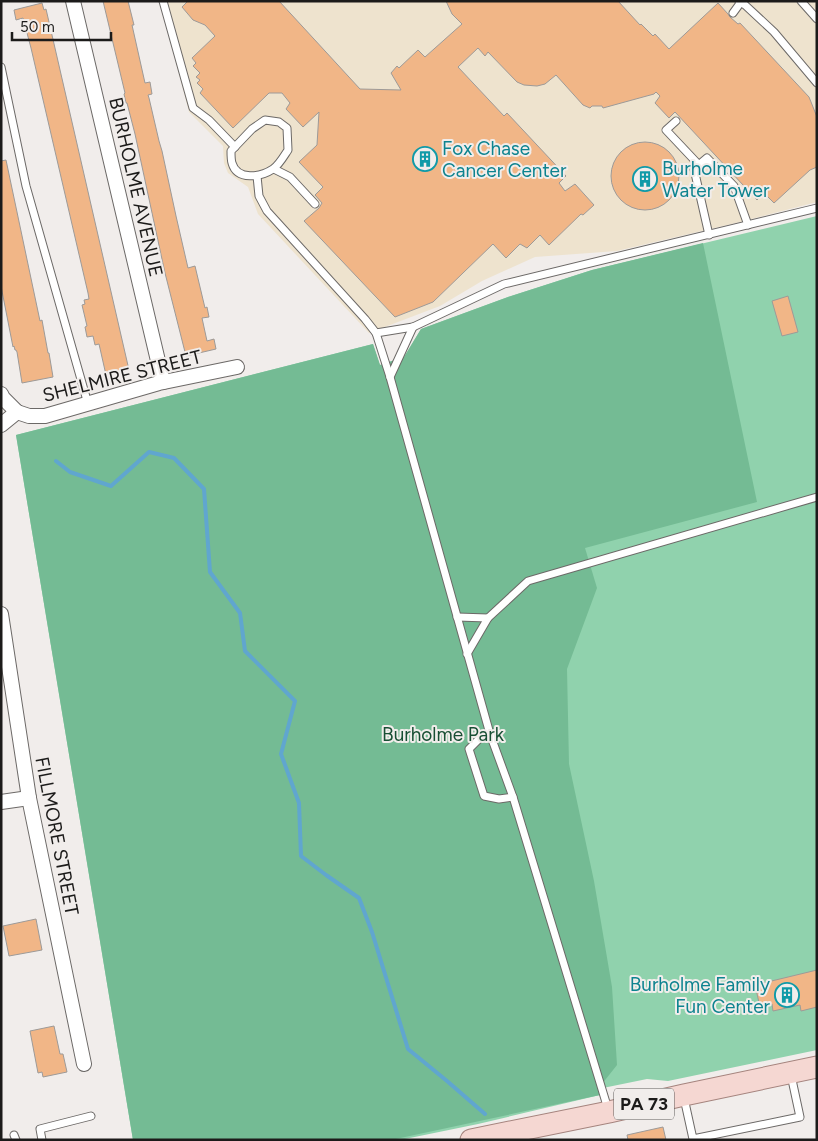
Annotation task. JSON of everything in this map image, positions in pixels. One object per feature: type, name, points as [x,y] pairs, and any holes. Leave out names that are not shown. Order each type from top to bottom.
[{"type":"main road","name":"PA 73","points":[[471,1140],[496,1137],[817,1067]]},
{"type":"street","name":"BURHOLME AVENUE","points":[[73,1],[163,382]]},
{"type":"street","name":"SHELMIRE STREET","points":[[17,412],[29,416],[45,416],[163,382],[237,367]]},
{"type":"street","points":[[1,394],[17,412],[1,425]]},
{"type":"street","name":"FILLMORE STREET","points":[[1,614],[29,798],[84,1064]]},
{"type":"street","points":[[1,802],[29,798]]},
{"type":"lane","points":[[163,1],[193,108],[209,120],[235,147]]},
{"type":"lane","points":[[801,1],[817,19]]},
{"type":"lane","points":[[733,13],[740,2],[746,5],[774,32],[817,83]]},
{"type":"lane","points":[[1,67],[26,186],[88,404]]},
{"type":"lane","points":[[265,120],[279,122],[287,128],[288,150],[274,169],[250,177],[240,174],[232,165],[231,151],[252,129],[265,120]]},
{"type":"lane","points":[[676,120],[666,130],[699,165]]},
{"type":"lane","points":[[708,235],[694,169],[707,158],[734,186],[748,225]]},
{"type":"lane","points":[[274,169],[290,177],[315,204]]},
{"type":"lane","points":[[256,176],[259,196],[267,211],[366,319],[376,333],[490,734],[513,797],[609,1112]]},
{"type":"lane","points":[[376,333],[413,327],[504,284],[817,208]]},
{"type":"lane","points":[[390,377],[413,327]]},
{"type":"lane","points":[[467,654],[488,618],[528,581],[817,497]]},
{"type":"lane","points":[[457,617],[488,618]]},
{"type":"lane","points":[[490,734],[481,737],[469,749],[484,796],[499,799],[513,797]]},
{"type":"lane","points":[[684,1095],[693,1139],[800,1117],[791,1072]]},
{"type":"lane","points":[[42,1140],[40,1128],[91,1116]]},
{"type":"shaded area","points":[[160,1],[817,1],[817,202],[617,251],[535,257],[482,281],[440,306],[369,333],[258,214],[248,187],[228,173],[224,163],[223,146],[189,112]]},
{"type":"green space","name":"Burholme Park","points":[[817,216],[817,1050],[668,1081],[647,1079],[598,1089],[600,1095],[478,1124],[400,1140],[133,1140],[16,435],[373,344],[380,365],[404,357],[421,329],[508,297],[592,270]]},
{"type":"green space","name":"Burholme Park","points":[[703,243],[757,502],[585,548],[597,588],[567,669],[569,764],[594,881],[612,987],[617,1065],[598,1089],[600,1095],[391,1140],[133,1140],[16,435],[373,344],[380,365],[404,357],[421,329],[508,297],[592,270]]},
{"type":"building","points":[[103,1],[128,1],[145,83],[150,82],[152,94],[148,95],[188,268],[195,266],[209,317],[202,318],[207,341],[214,339],[216,349],[186,356],[165,273],[135,134]]},
{"type":"building","name":"Fox Chase Cancer Center","points":[[188,1],[279,1],[360,89],[401,90],[391,73],[397,66],[399,68],[418,50],[425,57],[462,24],[452,14],[446,1],[618,1],[640,25],[653,36],[655,34],[669,49],[718,3],[730,17],[738,24],[740,23],[809,97],[817,117],[817,167],[810,170],[774,203],[764,193],[757,200],[675,112],[669,118],[655,103],[660,96],[656,92],[603,108],[602,106],[592,106],[590,108],[583,105],[556,75],[545,84],[537,86],[524,85],[517,82],[488,52],[485,56],[478,48],[458,67],[504,116],[507,113],[566,176],[559,183],[565,191],[575,184],[594,205],[583,215],[581,214],[549,245],[540,235],[527,248],[520,244],[506,258],[493,244],[433,302],[395,317],[304,221],[322,203],[315,195],[323,187],[299,162],[317,145],[319,112],[303,127],[286,109],[290,103],[282,93],[269,93],[233,128],[200,93],[203,89],[197,83],[200,80],[196,77],[200,73],[193,66],[196,63],[192,58],[215,36],[205,25],[193,20],[182,7]]},
{"type":"building","points":[[42,3],[44,10],[46,9],[129,370],[106,375],[99,344],[95,345],[93,336],[87,337],[85,327],[87,326],[82,305],[85,304],[84,300],[89,299],[88,293],[31,48],[23,18],[16,20],[14,10]]},
{"type":"building","name":"Burholme Water Tower","points":[[645,142],[658,145],[669,152],[676,163],[679,176],[676,189],[669,200],[658,207],[645,210],[632,207],[621,200],[614,189],[611,176],[614,163],[621,152],[632,145]]},
{"type":"building","points":[[6,160],[53,377],[22,383],[17,352],[13,347],[1,286],[1,161]]},
{"type":"building","points":[[788,296],[798,332],[782,336],[772,301]]},
{"type":"building","points":[[36,919],[42,950],[9,956],[3,926]]},
{"type":"building","name":"Burholme Family Fun Center","points":[[817,970],[817,1007],[801,1011],[800,1005],[773,1011],[772,1004],[760,1007],[755,985]]},
{"type":"building","points":[[54,1026],[60,1054],[63,1054],[67,1072],[43,1077],[42,1072],[38,1073],[30,1031]]},
{"type":"building","points":[[663,1127],[666,1140],[628,1140],[627,1135]]},
{"type":"waterway","points":[[56,461],[70,472],[111,486],[149,452],[174,458],[204,489],[210,572],[240,613],[245,651],[295,701],[281,754],[299,803],[301,856],[359,898],[372,932],[408,1049],[485,1114]]},
{"type":"place","name":"Fox Chase Cancer Center","points":[[425,159]]},
{"type":"place","name":"Burholme Water Tower","points":[[645,179]]},
{"type":"place","name":"Burholme Family Fun Center","points":[[787,995]]}]
